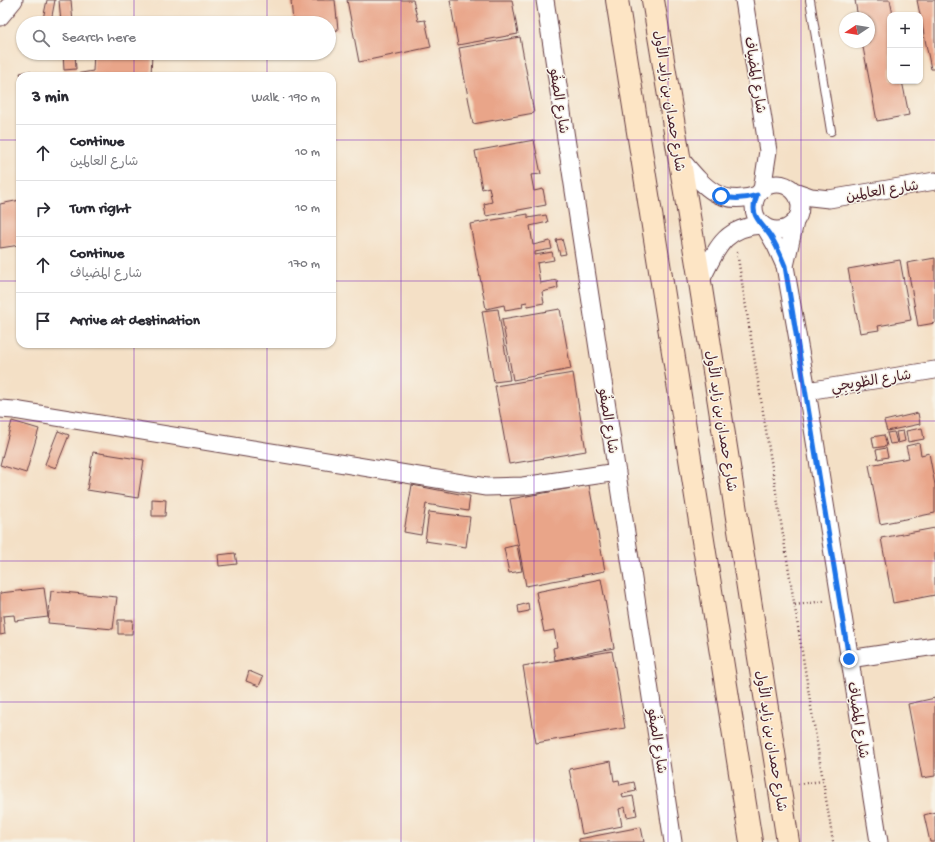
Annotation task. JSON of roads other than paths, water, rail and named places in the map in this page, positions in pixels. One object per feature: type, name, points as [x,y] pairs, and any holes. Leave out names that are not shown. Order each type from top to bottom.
[{"type":"main road","points":[[617,0],[751,842]]},
{"type":"main road","name":"شارع حمدان بن زايد الأول","points":[[653,0],[700,282],[788,842]]},
{"type":"street","points":[[0,18],[14,0]]},
{"type":"street","name":"شارع الصفُو","points":[[545,0],[673,842]]},
{"type":"street","name":"شارع المضياف","points":[[744,0],[768,151],[760,192]]},
{"type":"street","name":"شارع المضياف","points":[[768,151],[793,190]]},
{"type":"street","points":[[678,156],[705,187],[713,192],[730,198],[748,198],[773,184],[786,186],[793,190],[797,196],[800,208],[796,221],[791,226],[781,231],[775,231],[763,226],[746,227],[734,231],[726,236],[718,247],[700,282]]},
{"type":"street","name":"شارع العالمين","points":[[793,190],[811,197],[830,199],[935,181]]},
{"type":"street","points":[[760,192],[754,207],[754,214],[763,226]]},
{"type":"street","name":"شارع العالمين","points":[[796,221],[830,199]]},
{"type":"street","name":"شارع المضياف","points":[[785,266],[796,221]]},
{"type":"street","name":"شارع المضياف","points":[[763,226],[776,246],[785,266],[807,391],[878,842]]},
{"type":"street","name":"شارع الطْوِيجِي","points":[[807,391],[935,370]]},
{"type":"street","points":[[0,409],[14,410],[486,487],[523,486],[617,472]]},
{"type":"street","points":[[849,659],[935,646]]},
{"type":"lane","points":[[810,0],[831,131]]}]
